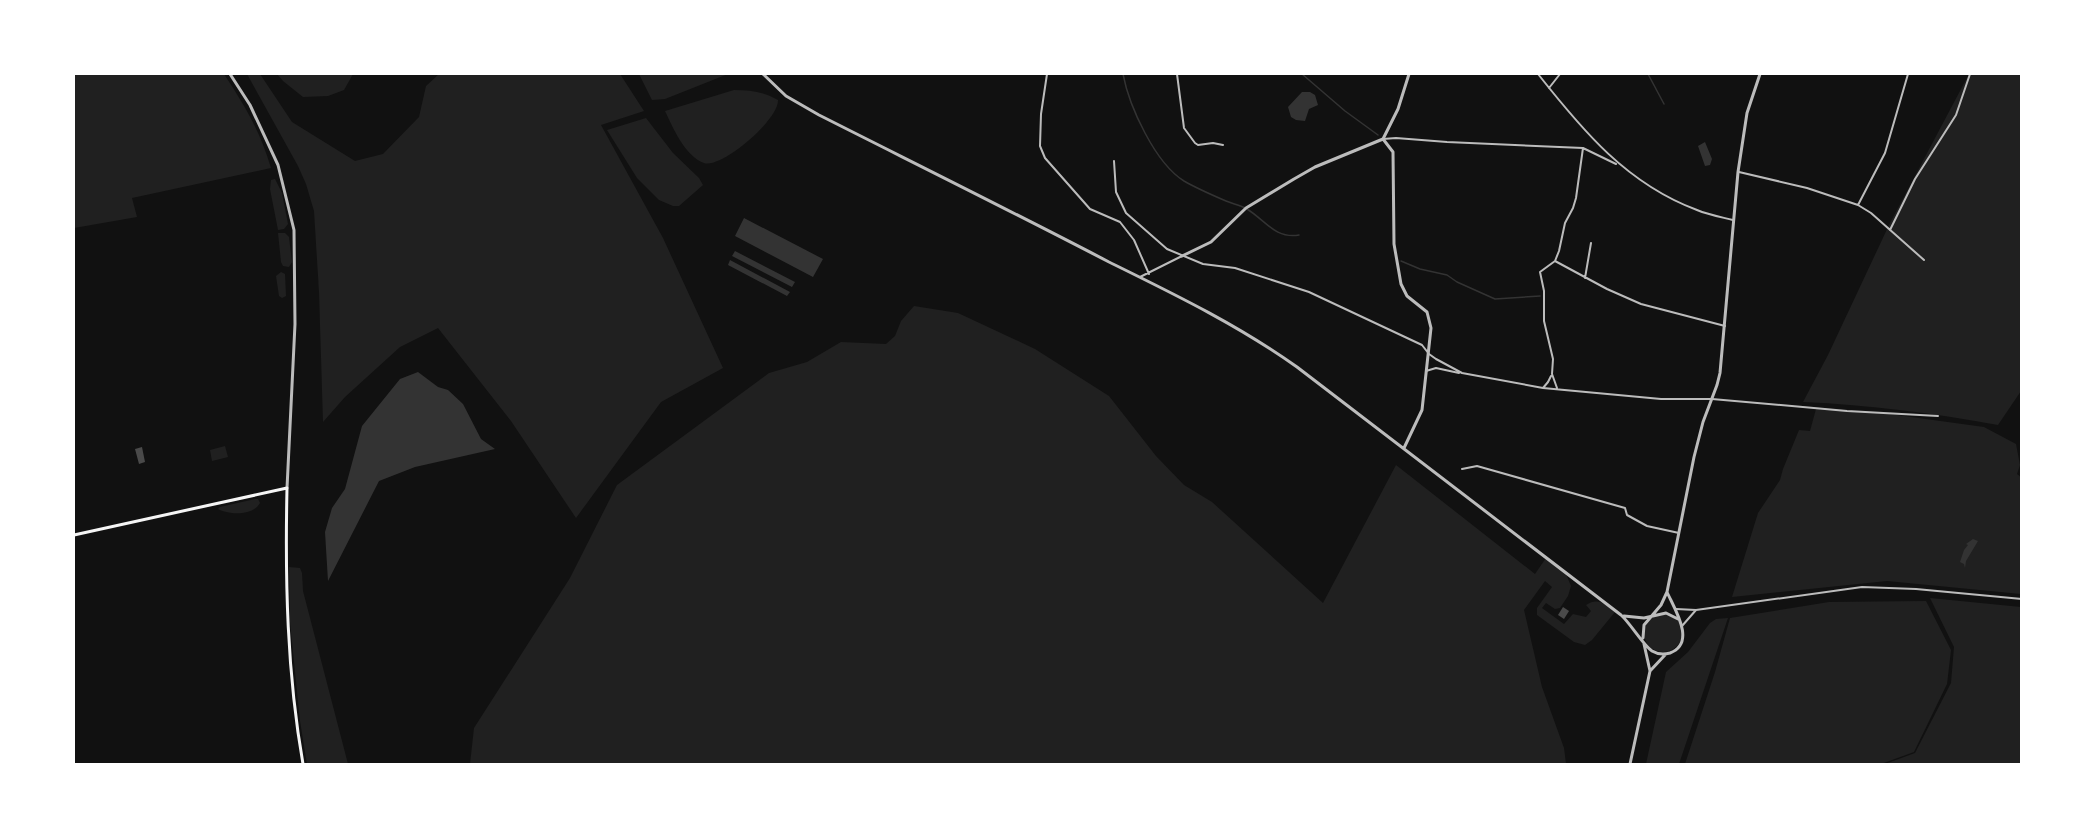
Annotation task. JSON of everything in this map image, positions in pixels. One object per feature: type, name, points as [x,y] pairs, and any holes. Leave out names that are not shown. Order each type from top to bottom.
[{"type":"main road","points":[[74,535],[287,488],[288,648],[303,765]]},
{"type":"street","points":[[230,74],[250,105],[278,165],[294,230],[295,340],[287,488]]},
{"type":"street","points":[[763,74],[786,96],[819,115],[1140,277],[1263,343],[1621,615],[1654,652],[1665,654]]},
{"type":"street","points":[[1047,74],[1040,146],[1046,159],[1090,209],[1120,222],[1134,240],[1149,274]]},
{"type":"street","points":[[1177,74],[1184,128],[1198,145],[1213,143],[1223,146]]},
{"type":"street","points":[[1383,139],[1398,109],[1409,74]]},
{"type":"street","points":[[1538,74],[1589,136],[1619,165],[1649,187],[1697,210],[1733,220]]},
{"type":"street","points":[[1549,88],[1560,74]]},
{"type":"street","points":[[1630,765],[1650,671],[1642,629],[1646,621],[1661,605],[1667,592],[1696,448],[1720,373],[1738,172],[1747,113],[1760,74]]},
{"type":"street","points":[[1858,205],[1885,153],[1908,74]]},
{"type":"street","points":[[1890,230],[1915,179],[1956,115],[1970,74]]},
{"type":"street","points":[[1140,277],[1211,242],[1246,208],[1315,167],[1383,139],[1583,148],[1619,165]]},
{"type":"street","points":[[1383,139],[1393,152],[1395,251],[1401,284],[1407,296],[1427,312],[1431,328],[1422,410],[1404,448]]},
{"type":"street","points":[[1557,389],[1552,374],[1553,359],[1544,321],[1544,291],[1540,272],[1555,261],[1565,223],[1574,208],[1583,148]]},
{"type":"street","points":[[1114,161],[1116,192],[1126,213],[1167,249],[1203,264],[1245,271],[1308,292],[1422,345],[1429,354],[1462,374]]},
{"type":"street","points":[[1738,172],[1807,188],[1858,205],[1871,213],[1924,260]]},
{"type":"street","points":[[1585,278],[1592,243]]},
{"type":"street","points":[[1555,261],[1641,304],[1725,326]]},
{"type":"street","points":[[1426,371],[1436,368],[1543,388],[1661,399],[1712,399],[1847,411],[1938,416]]},
{"type":"street","points":[[1543,388],[1552,374]]},
{"type":"street","points":[[1462,469],[1477,466],[1586,496],[1625,508],[1627,515],[1647,526],[1679,533]]},
{"type":"street","points":[[1621,615],[1635,618],[1675,609],[1696,610],[1862,587],[2022,599]]},
{"type":"street","points":[[1650,671],[1665,654],[1675,650],[1682,643],[1682,626],[1667,592]]},
{"type":"street","points":[[1682,626],[1696,610]]},
{"type":"street","points":[[1661,613],[1672,615],[1679,621]]},
{"type":"shaded area","points":[[74,74],[224,74],[251,119],[271,168],[132,198],[137,217],[74,228]]},
{"type":"shaded area","points":[[247,74],[260,74],[292,122],[355,161],[383,154],[419,117],[426,86],[439,74],[620,74],[644,111],[601,125],[663,238],[723,368],[661,402],[576,518],[511,421],[438,328],[400,347],[345,397],[323,422],[314,211],[298,166]]},
{"type":"shaded area","points":[[277,74],[353,74],[344,90],[328,96],[303,97]]},
{"type":"shaded area","points":[[639,74],[728,74],[665,99],[652,100]]},
{"type":"shaded area","points":[[1969,74],[2021,74],[2021,391],[1998,425],[1901,410],[1803,402],[1828,355],[1889,225]]},
{"type":"shaded area","points":[[734,90],[746,90],[773,97],[778,100],[776,109],[760,130],[735,151],[712,163],[704,163],[685,148],[665,111]]},
{"type":"shaded area","points":[[1302,92],[1315,95],[1318,105],[1309,109],[1305,121],[1291,117],[1288,107]]},
{"type":"shaded area","points":[[646,118],[673,153],[699,178],[703,185],[679,206],[659,200],[637,178],[607,130]]},
{"type":"shaded area","points":[[1705,142],[1712,159],[1710,165],[1705,166],[1698,146]]},
{"type":"shaded area","points":[[275,179],[282,193],[288,224],[284,229],[278,230],[270,189],[271,180]]},
{"type":"shaded area","points":[[744,218],[823,259],[813,277],[735,236]]},
{"type":"shaded area","points":[[278,233],[285,233],[289,237],[292,262],[289,267],[283,266],[281,262]]},
{"type":"shaded area","points":[[735,251],[795,282],[792,287],[732,256]]},
{"type":"shaded area","points":[[730,260],[790,292],[787,296],[728,265]]},
{"type":"shaded area","points":[[281,272],[285,274],[286,296],[282,298],[279,296],[276,276]]},
{"type":"shaded area","points":[[914,306],[958,313],[1035,349],[1109,396],[1156,456],[1184,485],[1212,502],[1323,603],[1396,465],[1535,574],[1546,558],[1566,574],[1571,586],[1560,608],[1555,609],[1546,603],[1542,608],[1564,624],[1573,614],[1586,617],[1591,611],[1586,605],[1594,602],[1605,604],[1615,612],[1592,640],[1585,645],[1574,642],[1537,615],[1537,608],[1552,587],[1545,581],[1524,610],[1542,687],[1564,748],[1566,764],[470,764],[474,728],[570,578],[617,485],[769,373],[807,362],[841,342],[886,344],[895,336],[901,321]]},
{"type":"shaded area","points":[[418,372],[438,387],[448,390],[463,404],[481,439],[495,449],[415,467],[379,481],[328,581],[325,532],[332,508],[345,489],[362,426],[400,379]]},
{"type":"shaded area","points":[[1816,409],[1882,413],[1984,427],[2016,444],[2020,465],[2017,474],[2022,478],[2021,594],[1887,581],[1732,597],[1758,513],[1780,480],[1799,430],[1810,431]]},
{"type":"shaded area","points":[[225,446],[228,457],[212,461],[210,450]]},
{"type":"shaded area","points":[[258,499],[260,503],[247,512],[234,513],[218,509],[220,507]]},
{"type":"shaded area","points":[[1973,539],[1978,541],[1966,561],[1965,568],[1960,562],[1968,545],[1966,544]]},
{"type":"shaded area","points":[[289,567],[300,568],[302,573],[303,591],[348,764],[307,764],[300,721],[290,622]]},
{"type":"shaded area","points":[[1930,598],[2021,607],[2021,764],[1885,764],[1915,753],[1951,683],[1954,647]]},
{"type":"shaded area","points":[[1926,601],[1951,650],[1947,684],[1914,752],[1881,764],[1685,764],[1730,618],[1829,602]]},
{"type":"shaded area","points":[[1663,614],[1676,620],[1682,633],[1676,646],[1663,652],[1650,646],[1644,633],[1650,620]]},
{"type":"shaded area","points":[[1728,618],[1679,764],[1646,764],[1666,672],[1688,652],[1710,623],[1716,619]]},
{"type":"building","points":[[142,447],[145,462],[139,464],[135,449]]},
{"type":"building","points":[[1563,607],[1569,611],[1564,619],[1558,615]]},
{"type":"waterway","points":[[1123,74],[1131,102],[1145,133],[1173,173],[1199,189],[1242,206],[1271,228],[1283,234],[1299,235]]},
{"type":"waterway","points":[[1302,74],[1345,111],[1378,135]]},
{"type":"waterway","points":[[1648,74],[1664,104]]},
{"type":"waterway","points":[[1401,261],[1420,269],[1447,275],[1495,299],[1540,296]]}]
